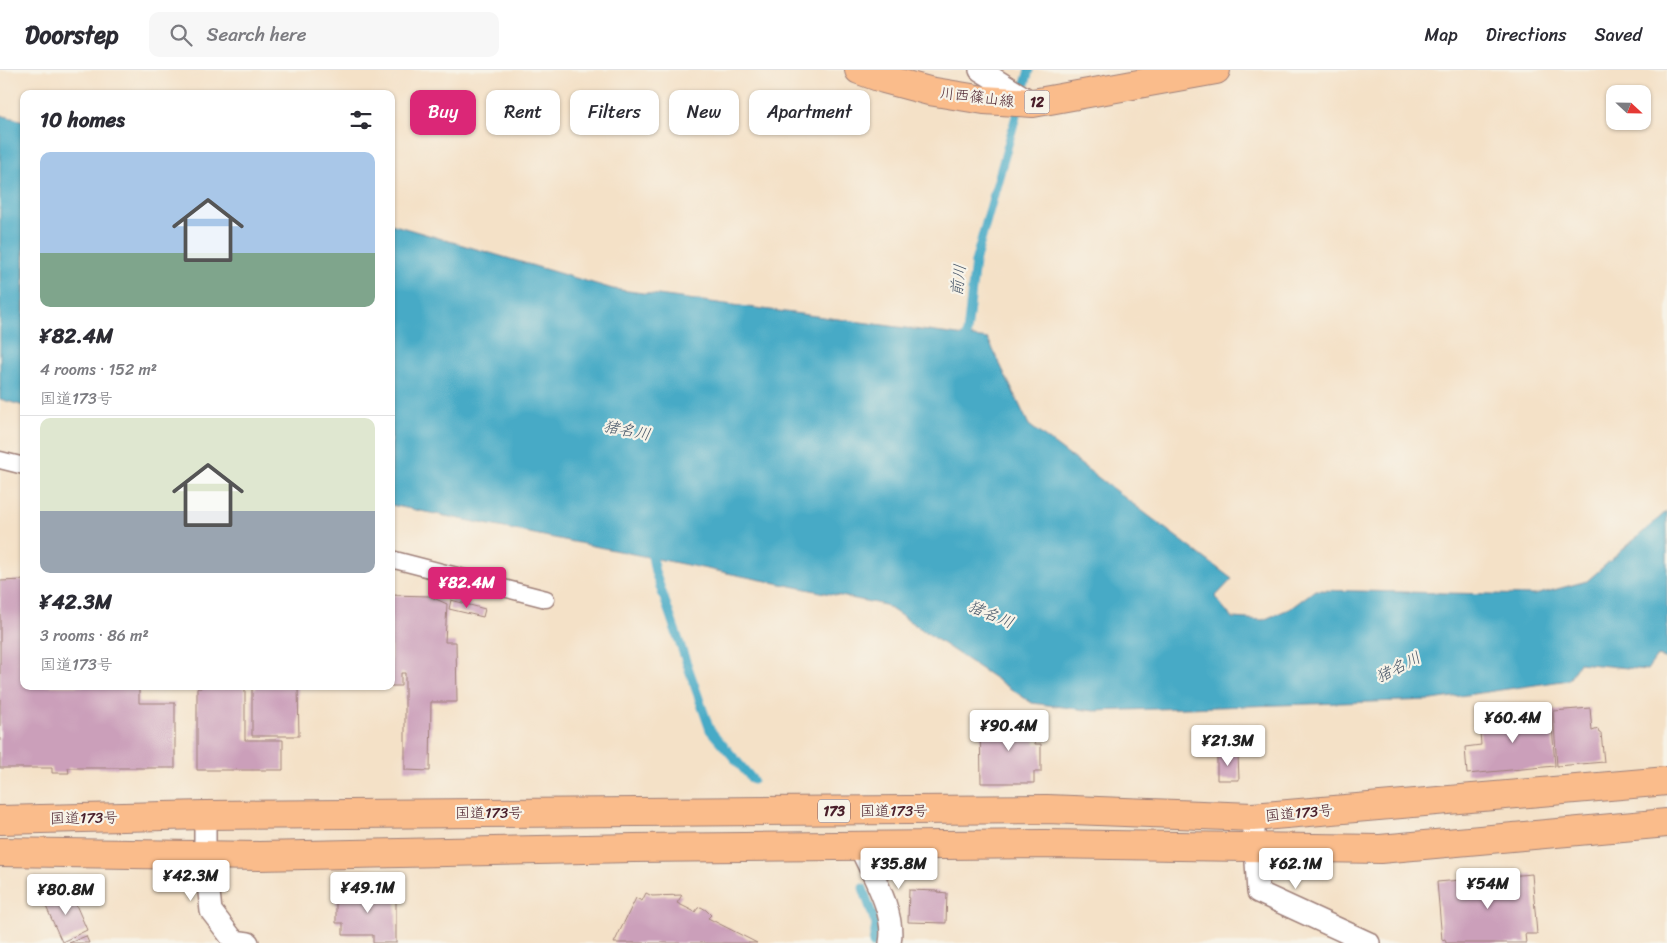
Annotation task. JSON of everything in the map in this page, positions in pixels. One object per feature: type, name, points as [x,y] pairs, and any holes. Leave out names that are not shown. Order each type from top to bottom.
[{"type":"main road","name":"川西篠山線","points":[[859,70],[929,91],[984,100],[1032,103],[1216,70]]},
{"type":"main road","name":"国道173号","points":[[0,820],[205,815],[1047,809],[1254,817],[1667,781]]},
{"type":"main road","name":"国道173号","points":[[0,852],[260,856],[633,848],[1044,844],[1380,849],[1667,823]]},
{"type":"street","points":[[980,70],[1032,103]]},
{"type":"street","points":[[0,460],[20,465]]},
{"type":"street","points":[[395,561],[546,599]]},
{"type":"street","points":[[205,815],[205,855],[211,911],[234,940],[248,943]]},
{"type":"street","points":[[1254,817],[1258,892],[1369,943]]},
{"type":"street","points":[[859,845],[889,912],[892,936],[890,943]]},
{"type":"water","points":[[0,115],[20,120],[20,405],[0,399]]},
{"type":"water","name":"猪名川","points":[[395,225],[613,289],[988,339],[1029,425],[1232,579],[1215,597],[1232,618],[1263,620],[1291,608],[1315,590],[1535,595],[1587,581],[1667,511],[1667,659],[1657,656],[1647,670],[1579,663],[1569,680],[1432,700],[1094,711],[1032,703],[885,605],[395,506]]},
{"type":"building","points":[[20,580],[20,690],[139,690],[139,703],[175,703],[175,768],[68,768],[69,773],[52,773],[52,768],[0,768],[0,581]]},
{"type":"building","points":[[395,595],[429,596],[447,604],[445,642],[456,642],[457,702],[431,702],[430,771],[405,770],[405,673],[401,673],[401,686],[395,686]]},
{"type":"building","points":[[451,600],[485,609],[483,617],[449,609]]},
{"type":"building","points":[[197,690],[245,690],[245,740],[283,740],[283,770],[197,770]]},
{"type":"building","points":[[252,690],[298,690],[299,736],[252,736]]},
{"type":"building","points":[[1590,708],[1592,731],[1598,729],[1599,733],[1601,733],[1604,762],[1557,766],[1553,711]]},
{"type":"building","points":[[1551,712],[1555,766],[1467,774],[1465,747],[1481,745],[1479,718]]},
{"type":"building","points":[[1028,719],[1028,723],[1034,723],[1034,734],[1039,733],[1039,737],[1035,738],[1035,744],[1041,744],[1041,772],[1034,772],[1034,783],[981,783],[980,720]]},
{"type":"building","points":[[1238,753],[1239,780],[1217,780],[1217,754]]},
{"type":"building","points":[[1532,874],[1537,934],[1525,934],[1526,943],[1446,943],[1445,939],[1442,940],[1437,882]]},
{"type":"building","points":[[342,889],[390,889],[390,901],[396,901],[396,943],[373,943],[373,935],[343,935],[343,923],[336,923],[336,898],[343,898]]},
{"type":"building","points":[[909,890],[947,893],[946,923],[908,922]]},
{"type":"building","points":[[70,891],[87,930],[62,942],[44,902]]},
{"type":"building","points":[[646,893],[652,896],[682,895],[677,903],[695,912],[701,907],[711,915],[708,918],[757,943],[614,943],[636,898],[642,901]]},
{"type":"building","points":[[86,936],[89,943],[69,943]]},
{"type":"waterway","name":"前川","points":[[964,346],[975,262],[1029,70]]},
{"type":"waterway","points":[[650,546],[655,572],[710,730],[753,780]]},
{"type":"waterway","points":[[863,888],[876,925],[873,943]]}]
